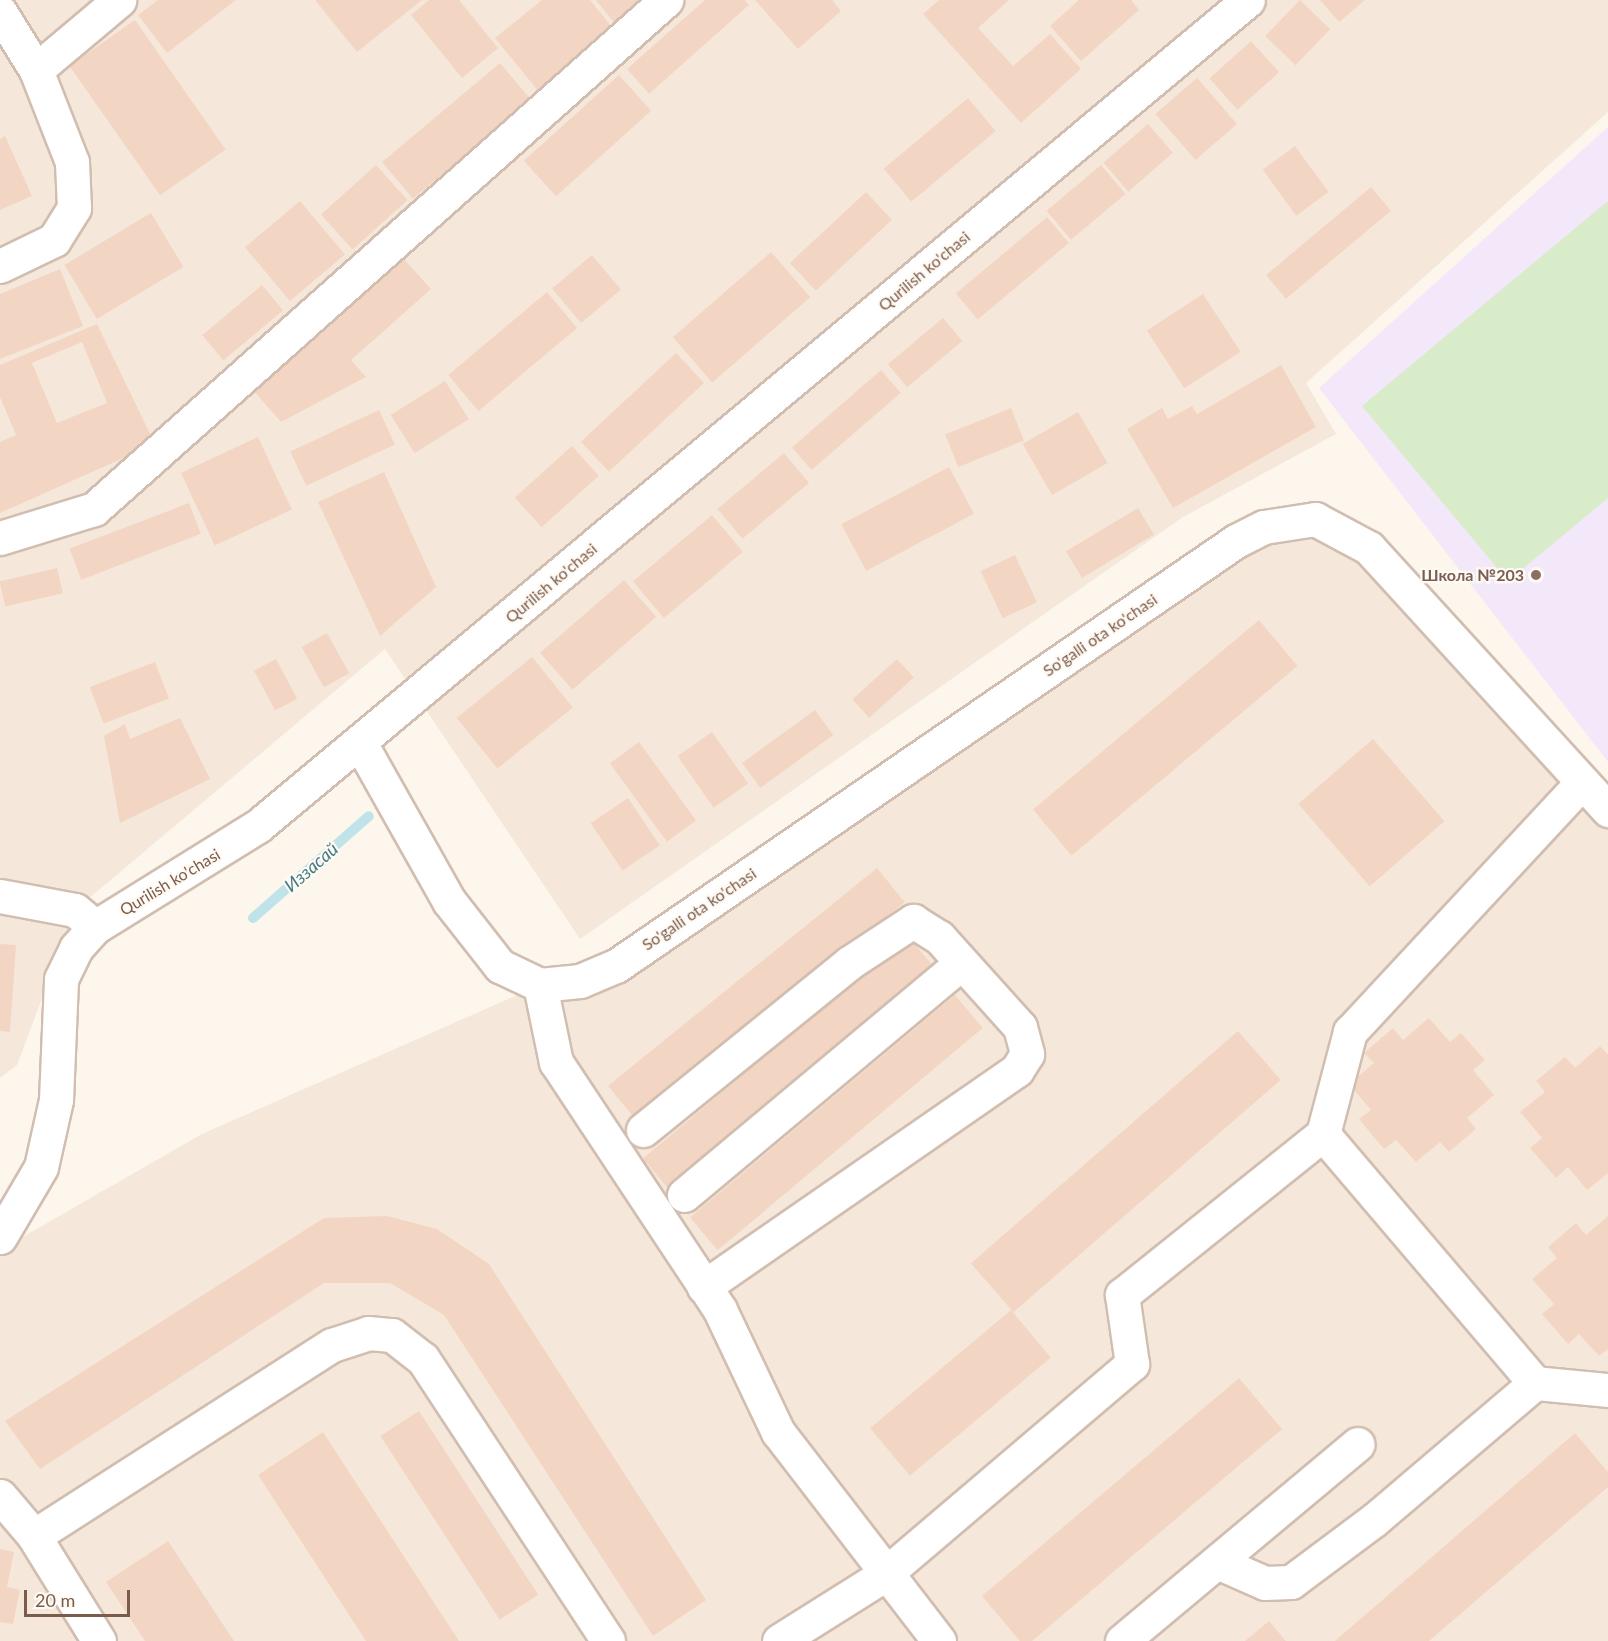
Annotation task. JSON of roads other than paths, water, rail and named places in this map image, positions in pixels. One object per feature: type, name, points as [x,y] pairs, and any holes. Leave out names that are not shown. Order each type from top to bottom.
[{"type":"street","points":[[36,70],[119,0]]},
{"type":"street","points":[[0,538],[93,509],[666,0]]},
{"type":"street","name":"Qurilish ko'chasi","points":[[0,1238],[41,1167],[56,1100],[61,979],[76,948],[95,927],[230,845],[360,743],[1248,0]]},
{"type":"street","points":[[0,12],[36,70],[72,162],[74,208],[54,240],[0,266]]},
{"type":"street","name":"So'galli ota ko'chasi","points":[[540,985],[580,981],[616,966],[1236,541],[1291,520],[1336,526],[1369,548],[1608,810]]},
{"type":"street","points":[[360,743],[449,901],[500,966],[540,985],[556,1062],[705,1287],[778,1432],[884,1575],[939,1641]]},
{"type":"street","points":[[779,1641],[884,1575],[1132,1364],[1122,1295],[1323,1134],[1350,1032],[1582,782]]},
{"type":"street","points":[[0,896],[75,910],[95,927]]},
{"type":"street","points":[[643,1130],[849,963],[913,921],[939,937],[1020,1027],[1028,1054],[1017,1070],[705,1287]]},
{"type":"street","points":[[684,1195],[961,963]]},
{"type":"street","points":[[1323,1134],[1535,1383],[1608,1390]]},
{"type":"street","points":[[34,1536],[332,1345],[368,1333],[392,1335],[423,1359],[608,1641]]},
{"type":"street","points":[[1217,1562],[1265,1583],[1291,1582],[1374,1520],[1535,1383]]},
{"type":"street","points":[[1122,1641],[1359,1444]]},
{"type":"street","points":[[0,1496],[34,1536],[99,1641]]},
{"type":"waterway","name":"Иззасай","points":[[253,918],[369,816]]},
{"type":"place","name":"Школа №203","points":[[1536,575]]}]
